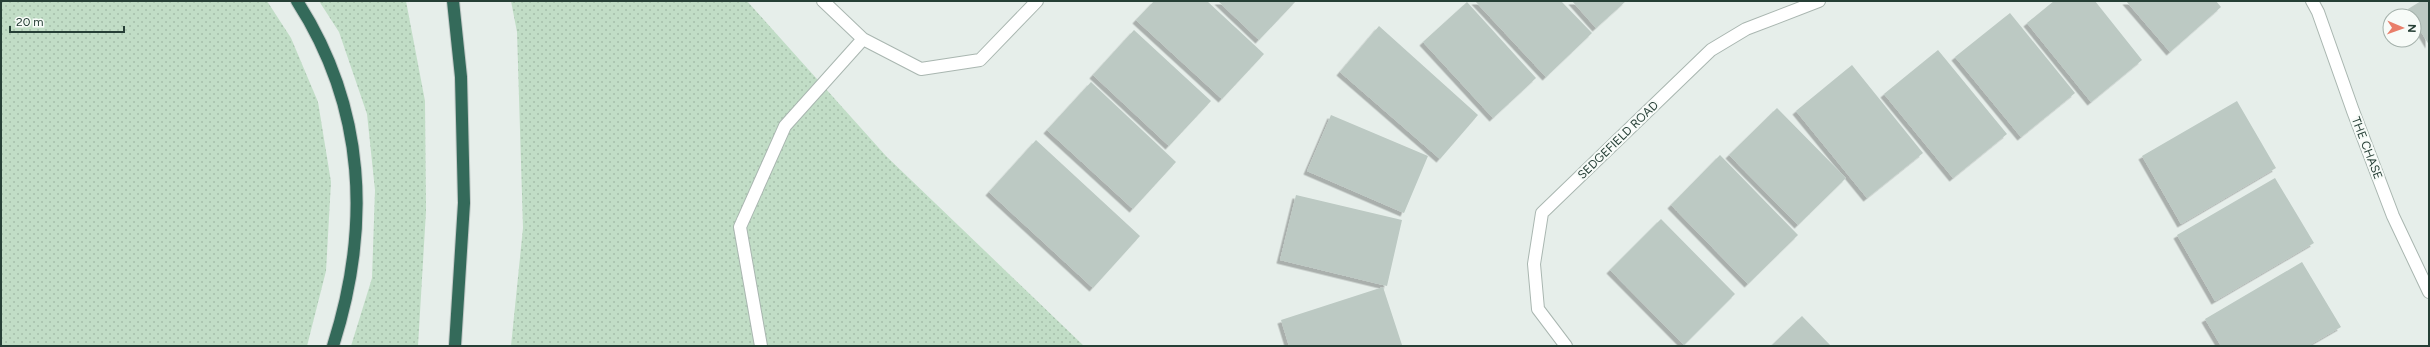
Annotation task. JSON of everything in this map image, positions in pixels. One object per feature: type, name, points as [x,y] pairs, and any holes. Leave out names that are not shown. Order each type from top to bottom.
[{"type":"highway","points":[[297,1],[310,20],[331,63],[344,100],[354,147],[357,203],[354,264],[343,317],[334,346]]},
{"type":"highway","points":[[453,1],[461,77],[464,203],[454,346]]},
{"type":"street","points":[[823,1],[862,39],[921,68],[980,60],[1037,1]]},
{"type":"street","name":"SEDGEFIELD ROAD","points":[[1566,346],[1538,310],[1534,264],[1542,213],[1711,50],[1746,29],[1819,1]]},
{"type":"street","name":"THE CHASE","points":[[2312,1],[2318,12],[2353,111],[2393,216],[2429,292]]},
{"type":"street","points":[[761,346],[740,227],[785,126],[862,39]]},
{"type":"green space","points":[[1,1],[267,1],[291,38],[318,102],[331,182],[326,271],[307,346],[1,346]]},
{"type":"green space","points":[[319,1],[406,1],[425,101],[426,211],[418,346],[351,346],[372,278],[375,190],[367,114],[339,32]]},
{"type":"green space","points":[[511,1],[747,1],[886,156],[1084,346],[511,346],[523,228],[517,32]]},
{"type":"building","points":[[1154,1],[1207,1],[1264,54],[1222,99],[1136,20]]},
{"type":"building","points":[[1218,1],[1296,1],[1259,40]]},
{"type":"building","points":[[1475,1],[1561,1],[1592,33],[1546,77]]},
{"type":"building","points":[[1572,1],[1626,1],[1596,28]]},
{"type":"building","points":[[2054,1],[2095,1],[2142,60],[2091,102],[2027,23]]},
{"type":"building","points":[[2126,1],[2216,1],[2221,7],[2170,52]]},
{"type":"building","points":[[2421,1],[2429,1],[2429,45],[2422,33],[2422,8],[2410,8]]},
{"type":"building","points":[[1467,2],[1536,78],[1493,118],[1423,42]]},
{"type":"building","points":[[2010,13],[2075,93],[2021,137],[1955,57]]},
{"type":"building","points":[[1379,26],[1478,115],[1440,159],[1340,72]]},
{"type":"building","points":[[1134,30],[1211,101],[1169,146],[1093,75]]},
{"type":"building","points":[[1938,50],[2007,134],[1953,178],[1884,94]]},
{"type":"building","points":[[1852,65],[1923,153],[1867,198],[1796,111]]},
{"type":"building","points":[[1091,82],[1176,162],[1133,209],[1047,130]]},
{"type":"building","points":[[2237,101],[2276,168],[2181,224],[2142,156]]},
{"type":"building","points":[[1777,108],[1846,178],[1798,225],[1729,155]]},
{"type":"building","points":[[1331,115],[1428,156],[1404,213],[1307,171]]},
{"type":"building","points":[[1036,140],[1140,236],[1093,288],[989,192]]},
{"type":"building","points":[[1720,155],[1798,235],[1748,284],[1671,205]]},
{"type":"building","points":[[2275,178],[2314,243],[2215,301],[2177,235]]},
{"type":"building","points":[[1296,195],[1402,220],[1387,286],[1280,260]]},
{"type":"building","points":[[1661,219],[1735,294],[1684,345],[1610,270]]},
{"type":"building","points":[[2302,262],[2341,327],[2308,346],[2221,346],[2205,319]]},
{"type":"building","points":[[1383,287],[1402,345],[1289,346],[1281,320]]},
{"type":"building","points":[[1802,316],[1831,346],[1771,346]]}]
